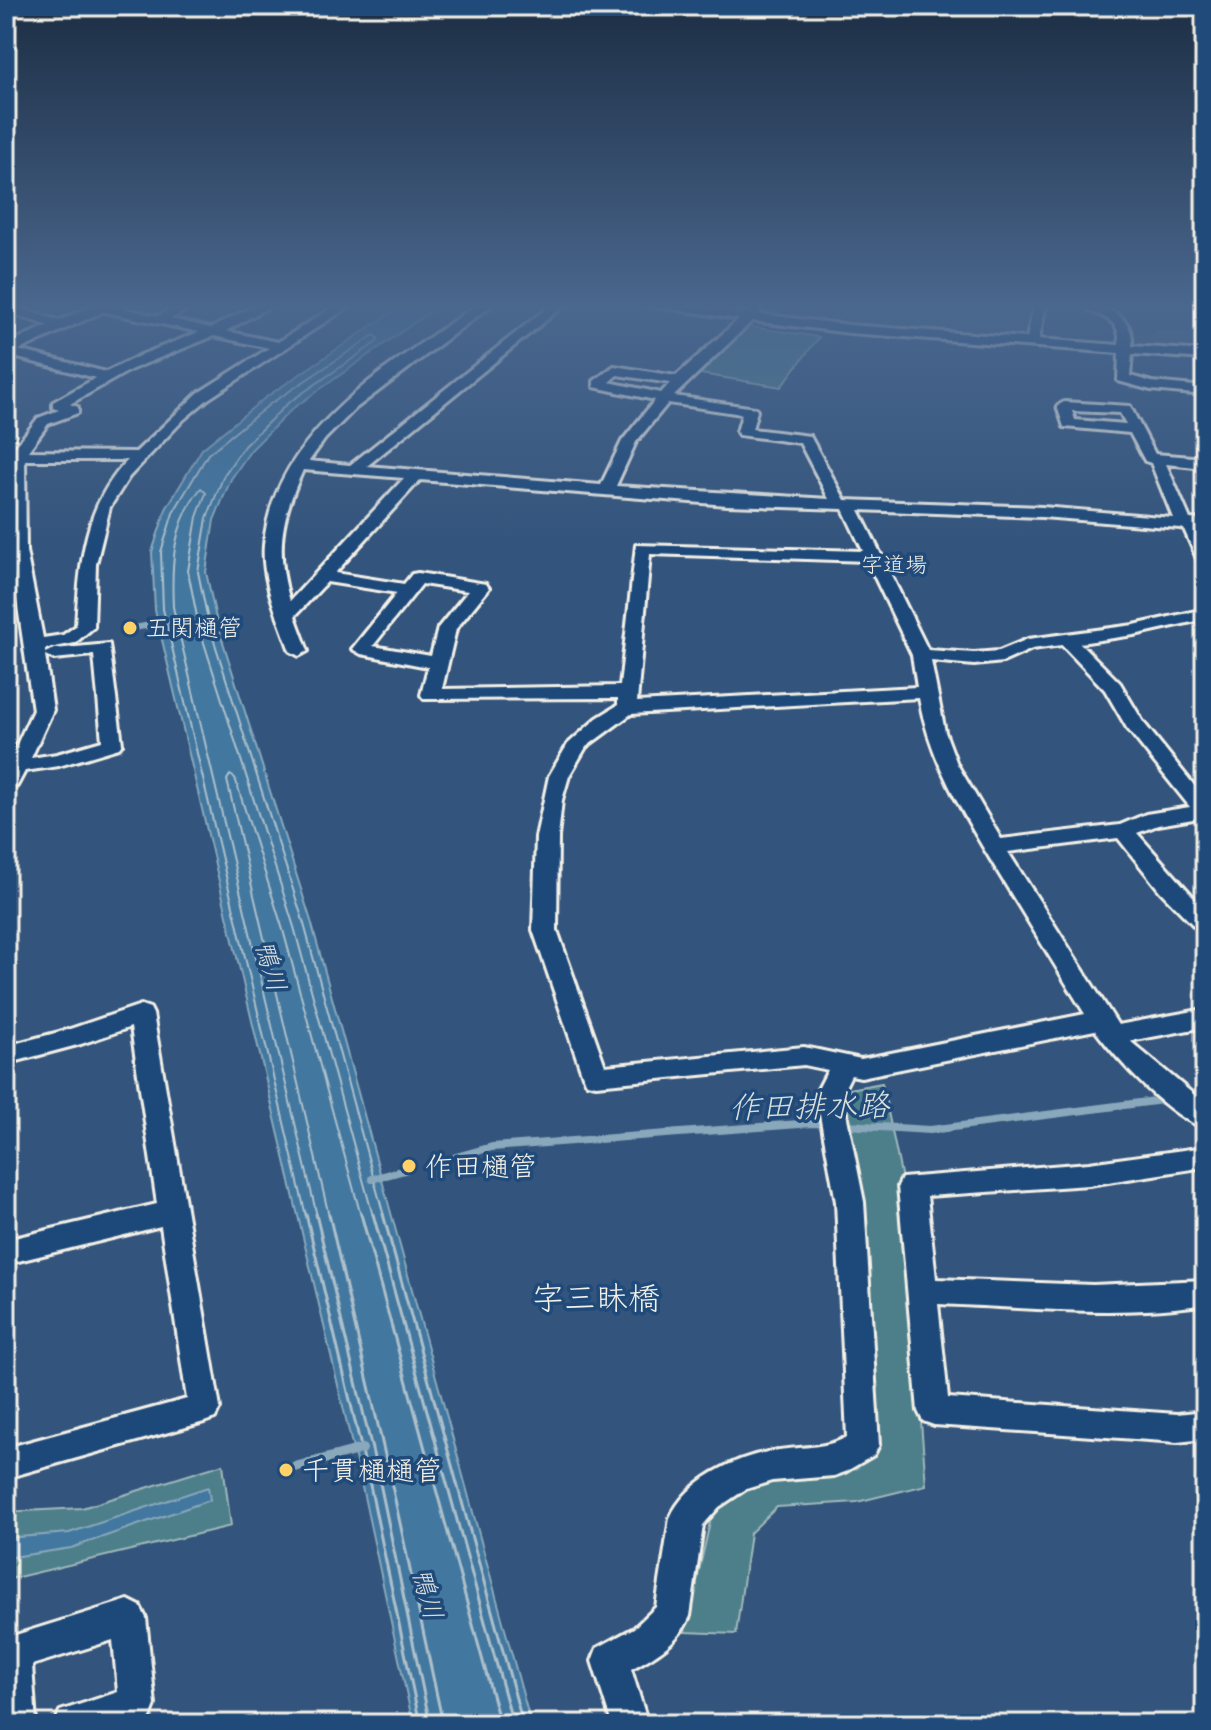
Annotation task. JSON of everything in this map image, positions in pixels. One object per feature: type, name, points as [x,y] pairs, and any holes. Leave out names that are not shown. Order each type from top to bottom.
[{"type":"street","points":[[6,783],[10,782],[43,710],[36,650],[18,551],[11,455],[43,421],[73,410],[58,405],[94,385]]},
{"type":"street","points":[[36,650],[74,637],[85,627],[88,564],[102,507],[123,474],[203,396],[221,385]]},
{"type":"street","points":[[299,651],[277,587],[272,547],[279,506],[297,465],[322,432],[380,385]]},
{"type":"street","points":[[352,471],[459,385]]},
{"type":"street","points":[[603,385],[750,411],[744,432],[805,439],[873,556],[921,655],[935,732],[947,764],[994,847],[1106,1027],[1136,1064],[1205,1118]]},
{"type":"street","points":[[606,491],[629,441],[676,385]]},
{"type":"street","points":[[1147,385],[1205,391]]},
{"type":"street","points":[[1134,429],[1146,455],[1157,460],[1205,463]]},
{"type":"street","points":[[11,455],[140,456]]},
{"type":"street","points":[[1157,460],[1193,525],[1205,559]]},
{"type":"street","points":[[297,465],[606,491],[845,505],[1042,512],[1193,525]]},
{"type":"street","points":[[287,615],[415,476]]},
{"type":"street","points":[[873,556],[642,549],[628,700],[578,744],[559,776],[547,837],[545,930],[596,1076],[804,1056],[861,1068],[1106,1027],[1205,1018]]},
{"type":"street","points":[[322,576],[409,590]]},
{"type":"street","points":[[439,663],[361,649],[418,578],[480,588],[447,628],[439,663],[431,695],[628,700],[928,692]]},
{"type":"street","points":[[921,655],[974,659],[1003,656],[1028,644],[1134,630],[1205,614]]},
{"type":"street","points":[[994,847],[1124,831],[1153,819],[1204,811],[1134,724],[1113,687],[1064,637]]},
{"type":"street","points":[[17,766],[59,760],[112,744],[103,648],[36,650]]},
{"type":"street","points":[[1124,831],[1168,886],[1205,924]]},
{"type":"street","points":[[6,1463],[204,1408],[141,1014],[7,1059]]},
{"type":"street","points":[[630,1724],[610,1661],[647,1641],[672,1616],[687,1518],[707,1496],[737,1476],[772,1466],[834,1461],[863,1445],[850,1202],[829,1093],[844,1064]]},
{"type":"street","points":[[1205,1157],[1089,1174],[912,1186],[934,1411],[1177,1428],[1205,1425]]},
{"type":"street","points":[[6,1252],[172,1212]]},
{"type":"street","points":[[922,1291],[1093,1297],[1205,1292]]},
{"type":"street","points":[[18,1724],[13,1653],[128,1618],[137,1705],[73,1724]]},
{"type":"green space","points":[[882,1083],[902,1179],[926,1485],[857,1502],[777,1507],[750,1533],[736,1634],[685,1632],[711,1518],[727,1494],[878,1443],[867,1240],[843,1103],[850,1089]]},
{"type":"green space","points":[[223,1464],[231,1526],[6,1580],[6,1512],[82,1508]]},
{"type":"water","name":"鴨川","points":[[284,385],[326,385],[292,409],[251,450],[231,479],[214,520],[206,572],[217,623],[311,921],[531,1724],[413,1724],[362,1487],[155,610],[152,552],[166,509],[202,449]]},
{"type":"water","points":[[208,1487],[210,1500],[71,1548],[6,1558],[6,1538],[69,1533]]},
{"type":"waterway","points":[[134,628],[167,622]]},
{"type":"waterway","name":"作田排水路","points":[[456,1157],[492,1147],[813,1123],[930,1130],[1163,1100]]},
{"type":"waterway","name":"作田排水路","points":[[372,1179],[405,1170]]},
{"type":"waterway","points":[[291,1468],[362,1449]]},
{"type":"place","name":"五関樋管","points":[[130,628]]},
{"type":"place","name":"作田樋管","points":[[409,1166]]},
{"type":"place","name":"千貫樋樋管","points":[[286,1470]]},
{"type":"district","name":"字道場","points":[[894,564]]},
{"type":"district","name":"字三眛橋","points":[[596,1298]]}]
